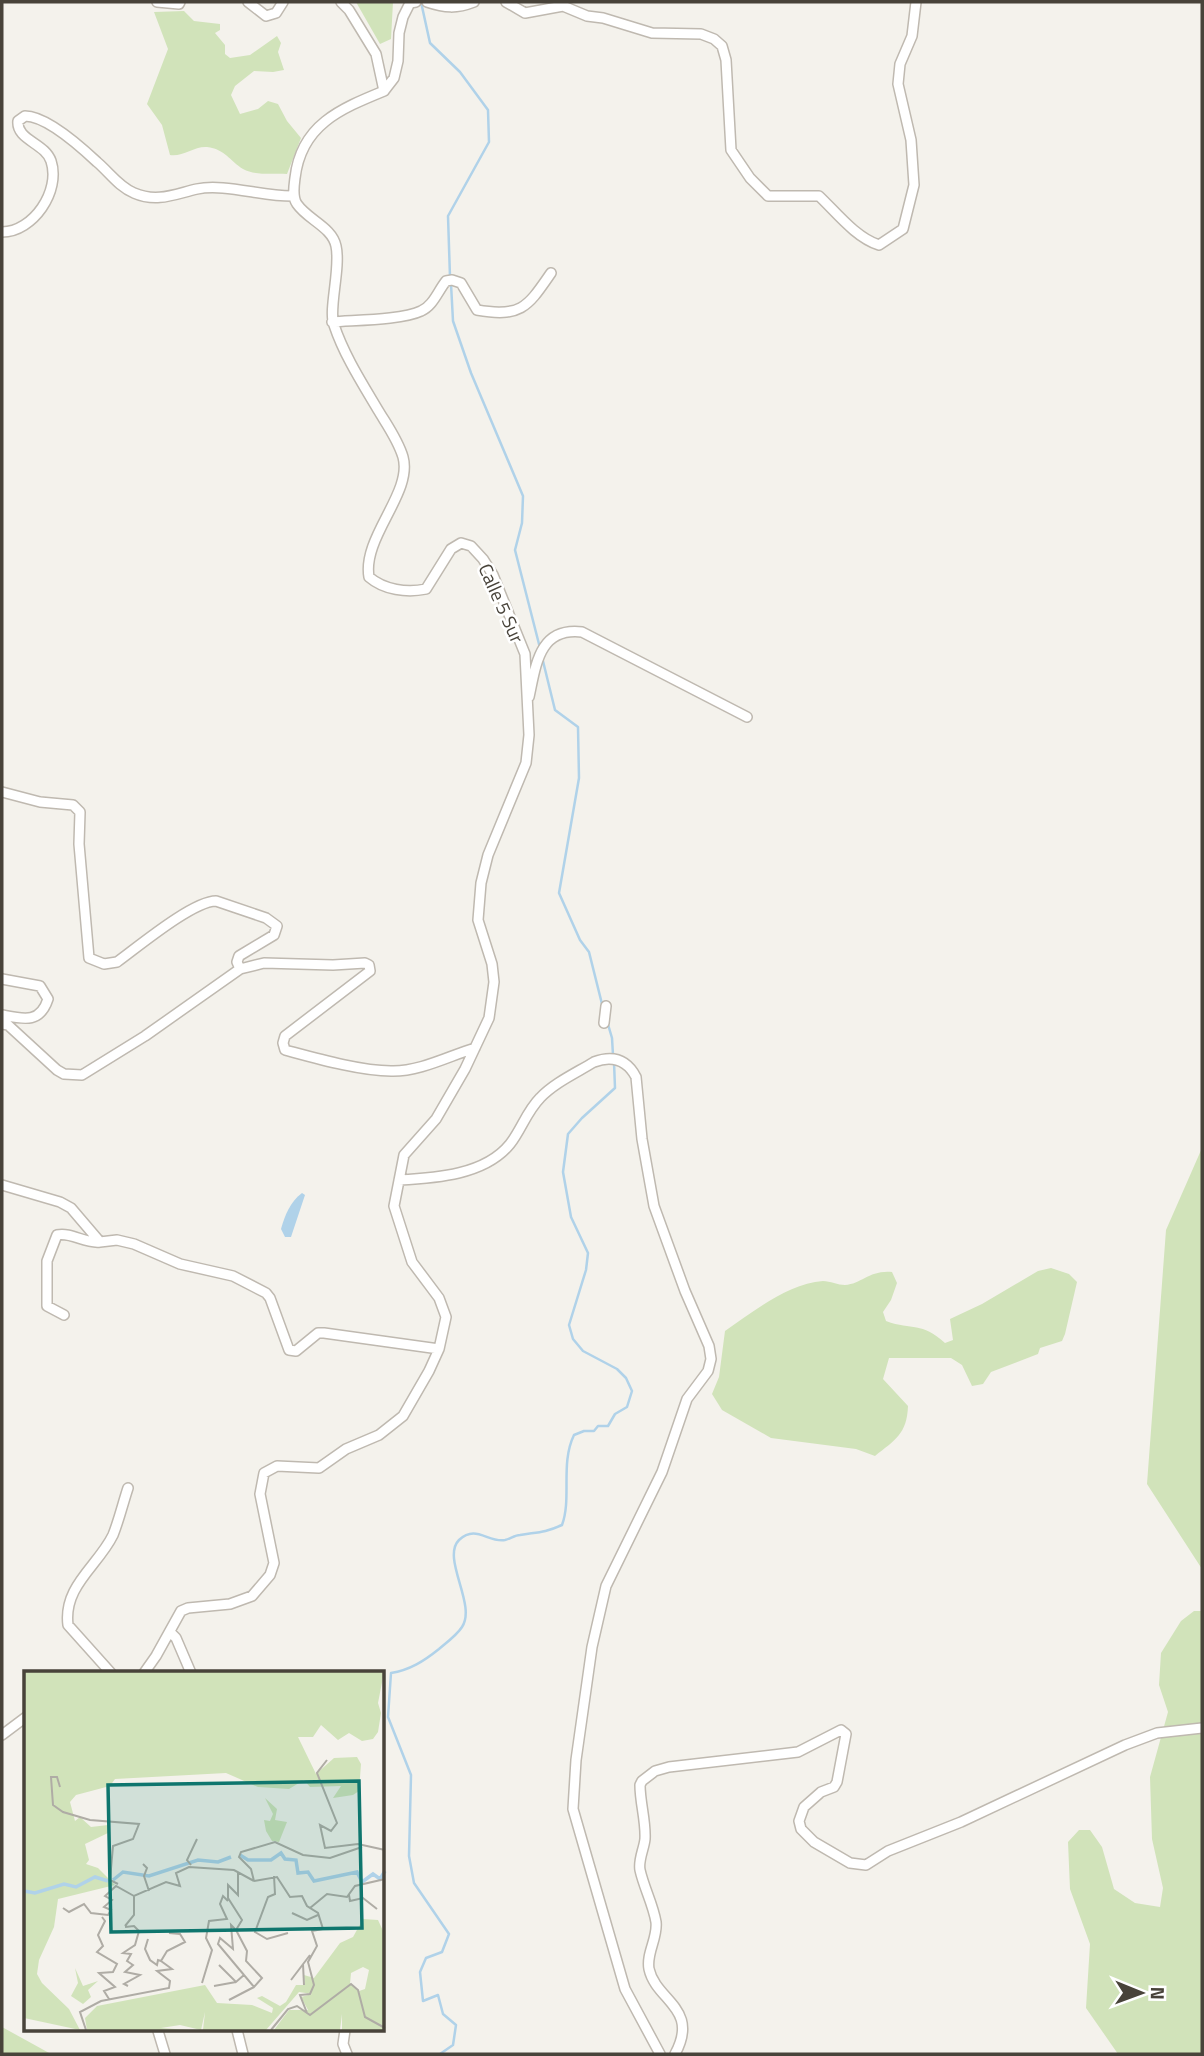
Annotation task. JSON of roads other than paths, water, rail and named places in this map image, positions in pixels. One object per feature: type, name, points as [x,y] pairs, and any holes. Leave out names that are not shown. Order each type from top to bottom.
[{"type":"street","points":[[157,2],[180,2]]},
{"type":"street","points":[[248,2],[266,16],[276,13],[282,2]]},
{"type":"street","points":[[341,2],[349,10],[376,54],[384,92]]},
{"type":"street","points":[[416,2],[410,3],[403,17],[394,78],[384,92],[335,113],[319,126],[307,141],[296,167],[294,196],[297,204],[334,238],[337,248],[332,322],[402,316],[422,311],[433,302],[449,281],[461,282],[477,310],[519,310],[530,303],[551,273]]},
{"type":"street","points":[[427,2],[444,8],[459,8],[474,2]]},
{"type":"street","points":[[506,2],[526,13],[563,6],[587,16],[603,18],[652,33],[701,34],[714,39],[722,46],[726,60],[731,150],[750,178],[768,196],[819,196],[856,230],[872,243],[879,245],[903,229],[914,185],[911,140],[898,84],[900,64],[912,37],[916,2]]},
{"type":"street","points":[[2,232],[18,230],[43,208],[50,184],[52,165],[49,156],[22,134],[18,127],[18,121],[25,116],[39,118],[58,130],[123,187],[135,194],[158,199],[207,188],[274,197],[294,196]]},
{"type":"street","name":"Calle 5 Sur","points":[[170,1632],[181,1611],[230,1604],[252,1596],[271,1575],[274,1563],[260,1494],[264,1473],[277,1466],[318,1468],[346,1449],[379,1436],[403,1416],[439,1349],[445,1313],[439,1298],[412,1262],[394,1206],[404,1155],[436,1119],[466,1069],[489,1017],[494,982],[492,964],[478,920],[481,883],[488,855],[526,763],[529,735],[524,679],[525,654],[493,575],[483,559],[471,545],[461,543],[451,549],[426,589],[409,592],[376,583],[369,577],[367,566],[376,535],[404,476],[403,459],[393,435],[357,374],[332,322]]},
{"type":"street","points":[[528,701],[544,645],[562,633],[582,632],[747,717]]},
{"type":"street","points":[[2,792],[40,802],[73,805],[80,812],[79,844],[89,958],[104,964],[117,961],[191,909],[209,901],[216,901],[266,918],[277,926],[274,935],[239,956],[237,962],[240,969]]},
{"type":"street","points":[[2,1024],[8,1025],[60,1072],[82,1075],[145,1036],[240,969],[264,963],[369,965],[370,971],[367,974],[285,1036],[285,1050],[393,1072],[475,1048]]},
{"type":"street","points":[[2,979],[40,986],[48,999],[37,1017],[29,1020],[2,1015]]},
{"type":"street","points":[[604,1023],[606,1006]]},
{"type":"street","points":[[399,1180],[438,1178],[499,1156],[511,1143],[536,1101],[594,1062],[614,1058],[632,1069],[636,1077],[642,1139],[654,1206],[709,1346],[711,1359],[708,1371],[687,1399],[662,1472],[606,1586],[592,1647],[576,1760],[573,1809],[625,1989],[660,2054]]},
{"type":"street","points":[[2,1185],[60,1202],[71,1208],[100,1242]]},
{"type":"street","points":[[64,1315],[46,1304],[47,1261],[57,1236],[66,1234],[94,1243],[117,1240],[134,1244],[180,1264],[233,1276],[266,1293],[289,1350],[292,1351],[296,1351],[318,1333],[439,1349]]},
{"type":"street","points":[[109,1671],[68,1625],[68,1611],[77,1583],[112,1537],[128,1488]]},
{"type":"street","points":[[145,1671],[170,1632],[177,1638],[190,1671]]},
{"type":"street","points":[[2,1735],[24,1718]]},
{"type":"street","points":[[676,2054],[682,2039],[681,2017],[675,2004],[657,1985],[649,1970],[648,1957],[656,1935],[656,1921],[639,1866],[645,1839],[640,1785],[655,1771],[687,1764],[798,1752],[841,1730],[844,1731],[846,1734],[837,1782],[834,1787],[821,1792],[804,1807],[799,1821],[801,1829],[814,1842],[860,1866],[871,1864],[888,1851],[961,1822],[1125,1745],[1157,1733],[1202,1728]]},
{"type":"street","points":[[238,2032],[243,2054]]},
{"type":"street","points":[[345,2032],[343,2044],[347,2054]]},
{"type":"street","points":[[159,2038],[165,2054]]},
{"type":"water","points":[[302,1193],[305,1195],[291,1237],[285,1237],[281,1229],[284,1219],[291,1205]]},
{"type":"waterway","points":[[421,2],[430,43],[460,72],[488,110],[489,142],[448,216],[450,277]]},
{"type":"waterway","points":[[451,284],[453,321],[471,373],[523,496],[522,523],[515,550],[540,648]]},
{"type":"waterway","points":[[542,657],[555,710],[578,727],[579,778],[559,893],[580,940],[589,952],[603,1008]]},
{"type":"waterway","points":[[607,1021],[613,1055]]},
{"type":"waterway","points":[[440,2054],[453,2045],[456,2025],[443,2014],[438,1995],[423,2001],[420,1972],[426,1958],[442,1952],[449,1934],[414,1883],[409,1856],[411,1775],[388,1717],[391,1673],[422,1661],[448,1642],[462,1627],[465,1607],[454,1558],[459,1540],[471,1534],[505,1540],[562,1525],[566,1504],[568,1458],[574,1435],[594,1431],[598,1426],[608,1426],[615,1414],[627,1407],[632,1391],[626,1378],[617,1369],[583,1351],[573,1339],[569,1325],[586,1270],[588,1253],[571,1217],[563,1172],[568,1134],[615,1088],[614,1062]]}]
